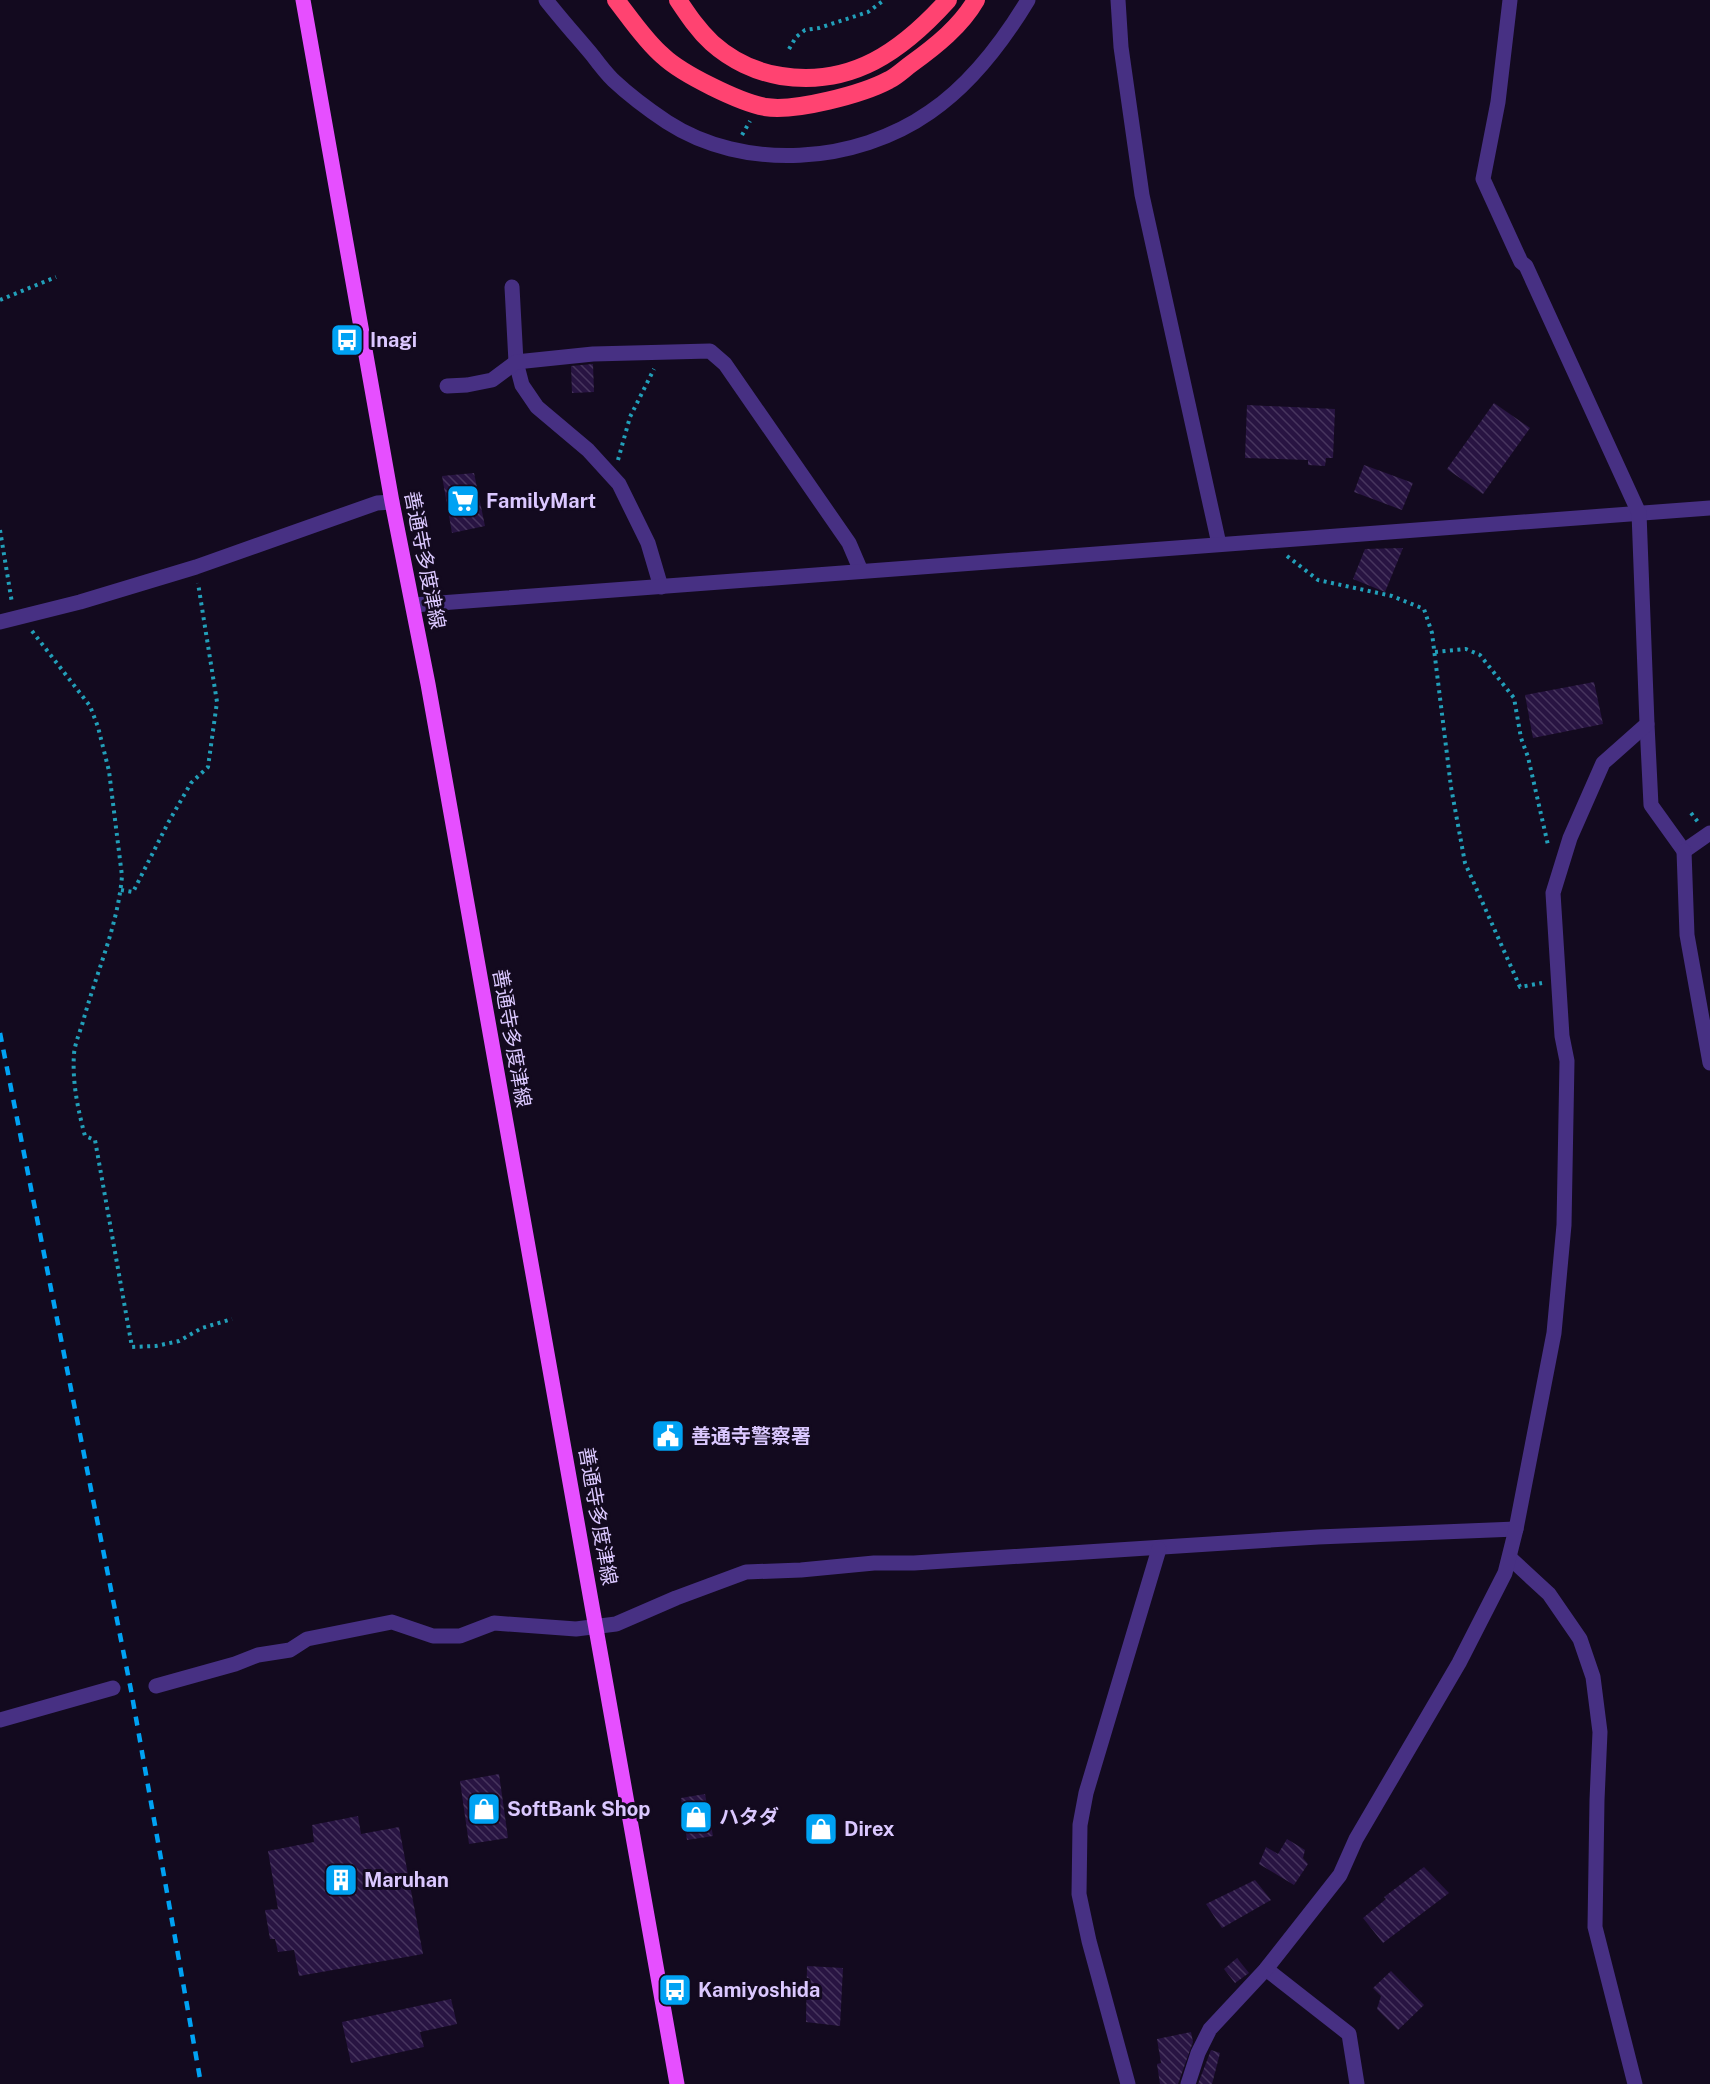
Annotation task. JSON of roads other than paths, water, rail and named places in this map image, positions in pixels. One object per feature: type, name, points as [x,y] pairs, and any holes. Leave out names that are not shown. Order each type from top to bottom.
[{"type":"highway","points":[[616,0],[663,57],[727,94],[765,107],[813,103],[861,92],[890,80],[956,27],[976,0]]},
{"type":"highway","points":[[678,0],[695,25],[713,44],[739,62],[768,74],[801,79],[832,77],[857,70],[880,59],[917,32],[948,0]]},
{"type":"main road","name":"善通寺多度津線","points":[[303,0],[677,2084]]},
{"type":"street","points":[[546,0],[613,80],[668,123],[712,144],[733,151],[761,155],[800,156],[873,141],[904,128],[931,111],[963,84],[994,50],[1028,0]]},
{"type":"street","points":[[1118,0],[1121,47],[1142,195],[1219,544]]},
{"type":"street","points":[[1510,0],[1498,102],[1483,179],[1521,262],[1526,266],[1639,513],[1651,805],[1684,851],[1688,935],[1710,1063]]},
{"type":"street","points":[[512,287],[516,362],[522,385],[537,407],[588,450],[616,481],[648,543],[662,587]]},
{"type":"street","points":[[447,386],[492,380],[516,362],[593,354],[710,351],[726,364],[849,543],[861,571]]},
{"type":"street","points":[[14,619],[196,567],[377,503],[392,502]]},
{"type":"street","points":[[413,605],[1710,508]]},
{"type":"street","points":[[1188,2084],[1209,2029],[1266,1969],[1340,1875],[1356,1839],[1459,1663],[1505,1573],[1516,1529],[1554,1333],[1564,1225],[1567,1061],[1562,1036],[1553,893],[1570,838],[1603,763],[1647,724]]},
{"type":"street","points":[[1684,851],[1710,833]]},
{"type":"street","points":[[156,1686],[235,1664],[258,1655],[290,1650],[307,1639],[392,1622],[433,1636],[460,1636],[494,1623],[576,1629],[616,1624],[676,1598],[746,1572],[801,1570],[874,1563],[914,1563],[1160,1549],[1318,1537],[1516,1529]]},
{"type":"street","points":[[1128,2084],[1089,1941],[1079,1894],[1080,1825],[1086,1793],[1160,1549]]},
{"type":"street","points":[[1510,1558],[1549,1593],[1580,1639],[1593,1677],[1600,1732],[1595,1927],[1635,2084]]},
{"type":"street","points":[[0,1720],[113,1688]]},
{"type":"street","points":[[1266,1969],[1349,2034],[1357,2084]]},
{"type":"railway","points":[[0,1033],[131,1690],[201,2084]]},
{"type":"place","name":"Inagi","points":[[347,340]]},
{"type":"place","name":"FamilyMart","points":[[463,501]]},
{"type":"place","name":"善通寺警察署","points":[[668,1436]]},
{"type":"place","name":"SoftBank Shop","points":[[484,1809]]},
{"type":"place","name":"ハタダ","points":[[696,1817]]},
{"type":"place","name":"Direx","points":[[821,1829]]},
{"type":"place","name":"Maruhan","points":[[341,1880]]},
{"type":"place","name":"Kamiyoshida","points":[[675,1990]]}]
